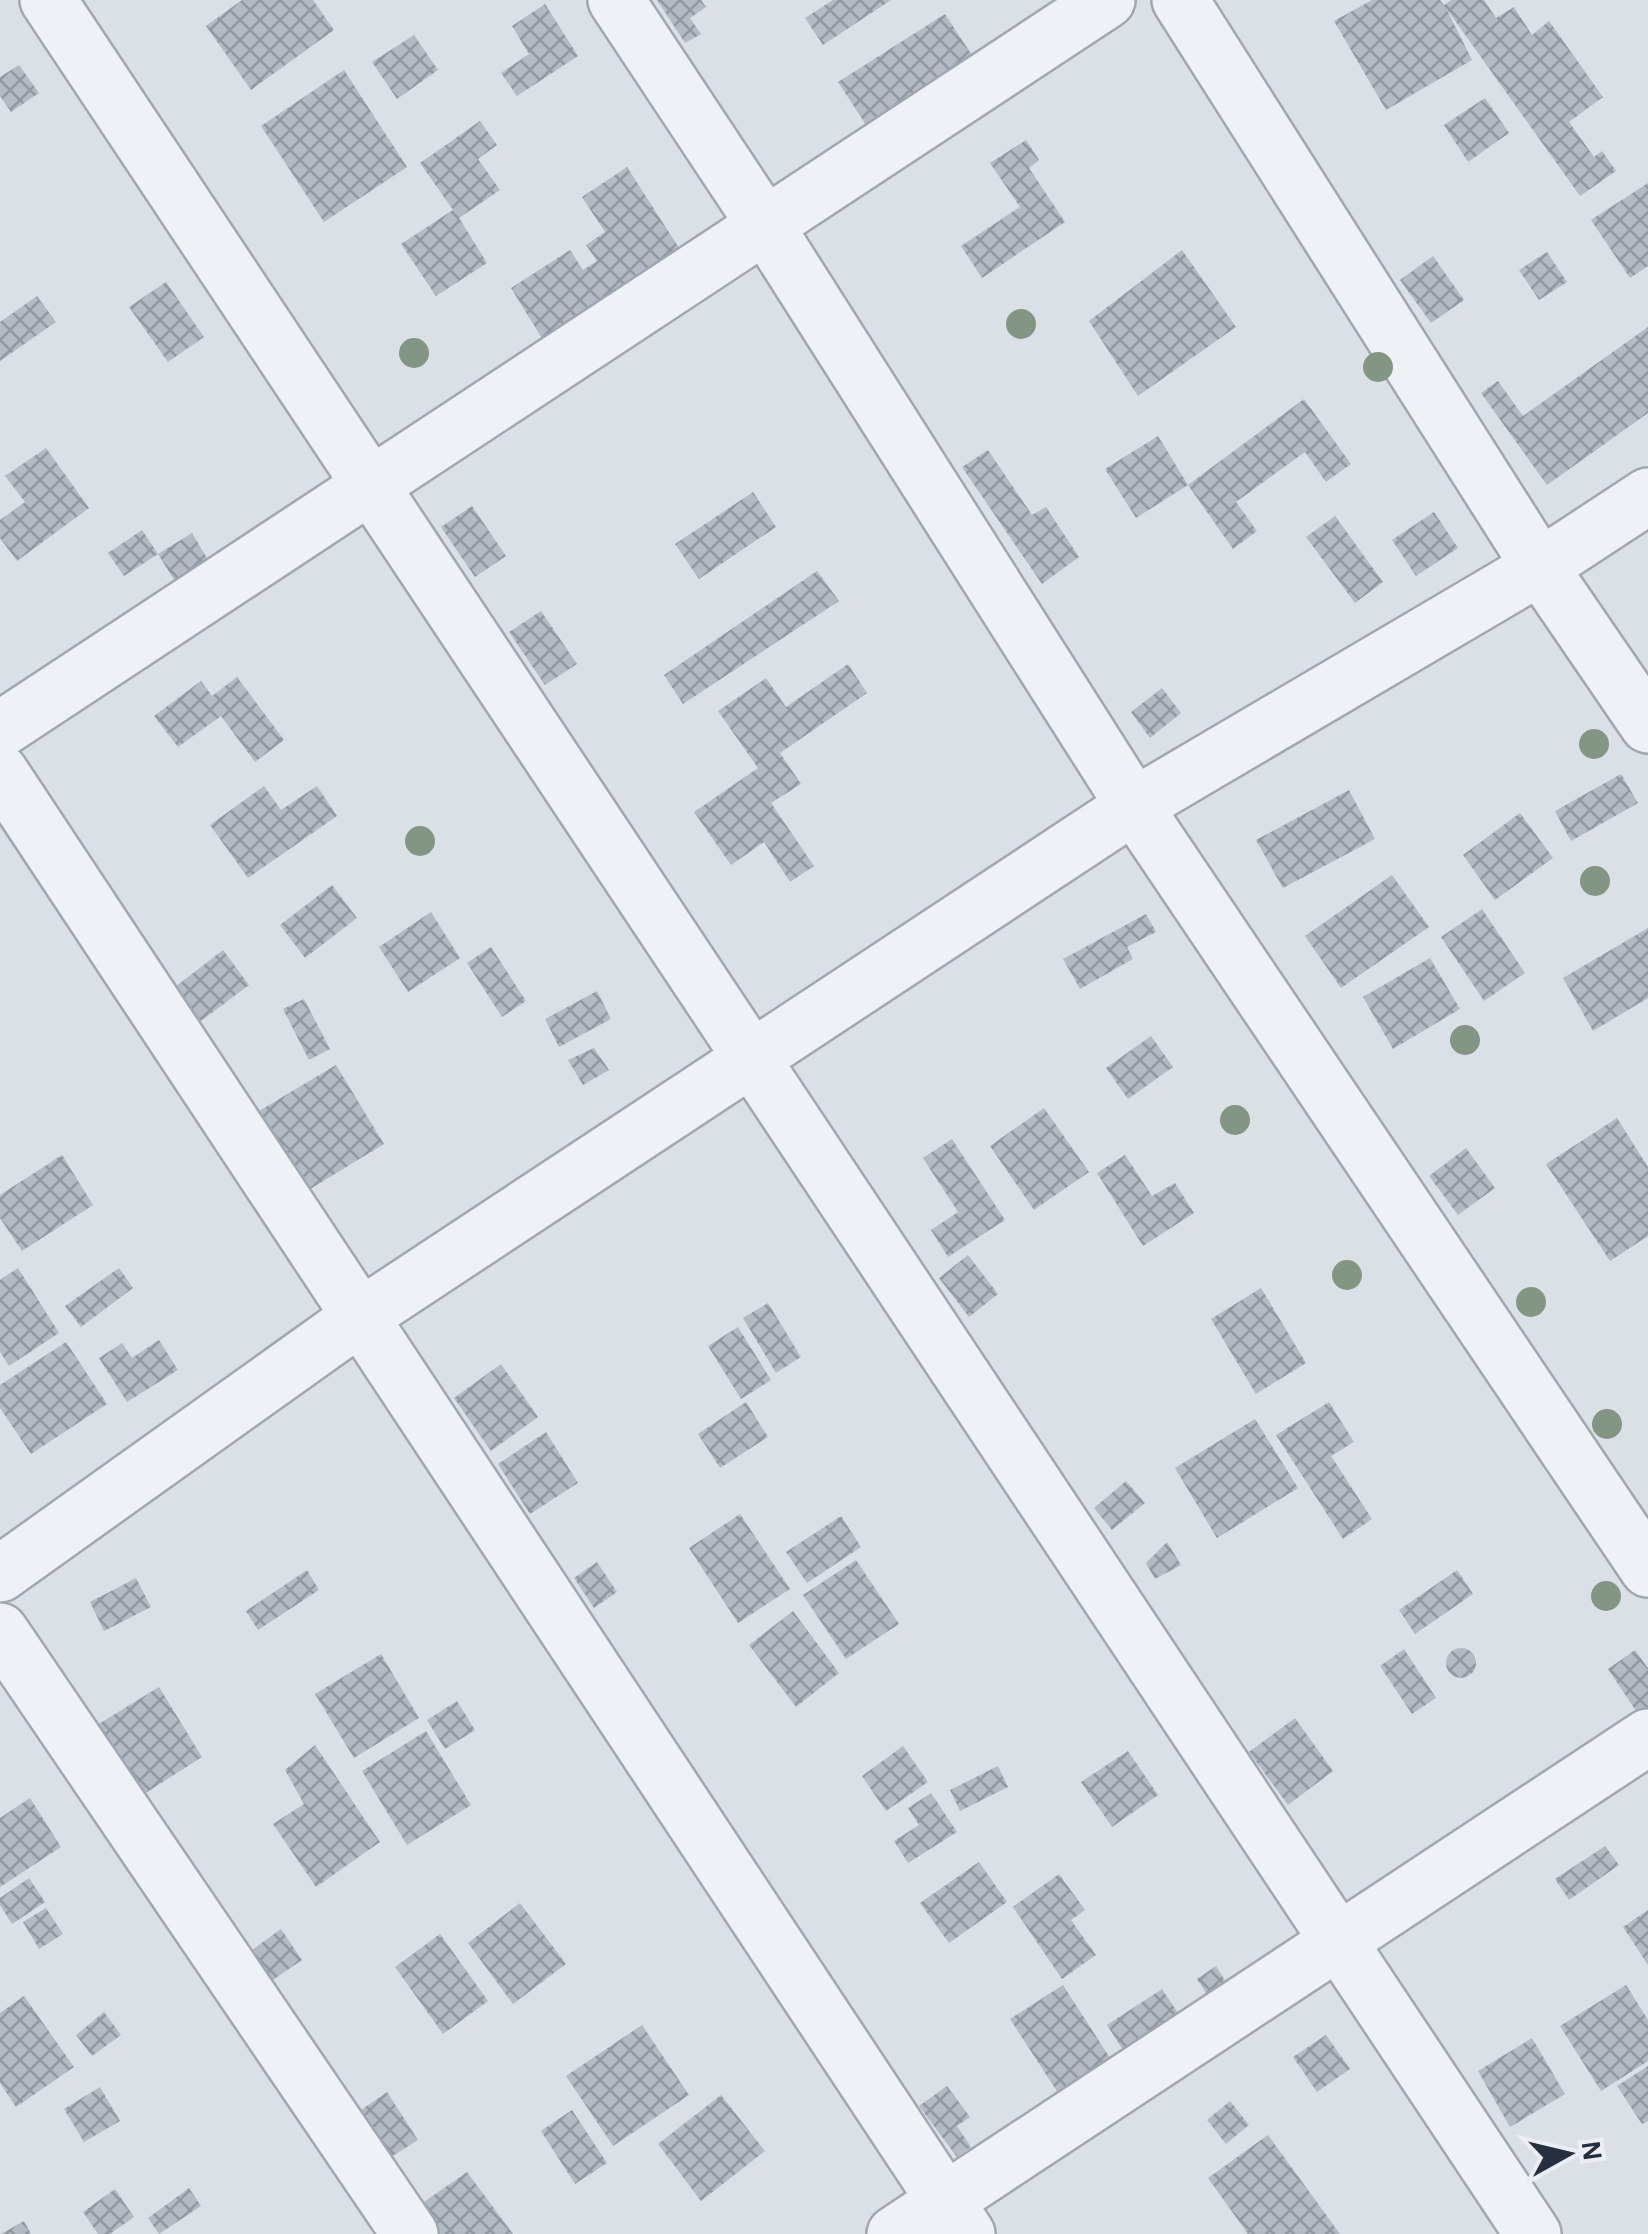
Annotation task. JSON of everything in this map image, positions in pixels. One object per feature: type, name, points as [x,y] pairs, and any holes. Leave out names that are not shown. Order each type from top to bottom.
[{"type":"street","points":[[48,0],[1533,2234]]},
{"type":"street","points":[[616,0],[1134,806],[1648,1569]]},
{"type":"street","points":[[0,730],[1107,0]]},
{"type":"street","points":[[1180,0],[1540,567],[1648,726]]},
{"type":"street","points":[[0,1574],[360,1317],[1134,806],[1540,567],[1648,496]]},
{"type":"street","points":[[0,772],[956,2218]]},
{"type":"street","points":[[0,1632],[410,2234]]},
{"type":"street","points":[[895,2234],[956,2218],[1338,1942],[1648,1736]]},
{"type":"building","points":[[242,0],[313,0],[334,30],[251,90],[206,26]]},
{"type":"building","points":[[657,0],[701,0],[706,7],[690,18],[701,34],[685,43]]},
{"type":"building","points":[[833,0],[891,0],[823,45],[805,18]]},
{"type":"building","points":[[1372,0],[1440,0],[1444,5],[1451,0],[1484,0],[1496,18],[1514,7],[1532,35],[1549,21],[1603,97],[1569,122],[1594,157],[1602,151],[1616,171],[1580,196],[1446,8],[1472,60],[1386,110],[1334,21]]},
{"type":"building","points":[[545,4],[578,56],[517,96],[501,73],[529,54],[512,26]]},
{"type":"building","points":[[945,14],[975,60],[868,128],[838,82]]},
{"type":"building","points":[[414,35],[438,70],[397,99],[372,62]]},
{"type":"building","points":[[19,65],[39,93],[11,112],[0,96],[0,77]]},
{"type":"building","points":[[344,70],[407,167],[324,222],[261,126]]},
{"type":"building","points":[[1485,98],[1509,133],[1468,162],[1444,125]]},
{"type":"building","points":[[480,121],[497,145],[478,159],[500,190],[459,218],[487,263],[436,296],[401,244],[453,210],[420,163]]},
{"type":"building","points":[[1026,140],[1039,160],[1029,168],[1065,222],[982,278],[961,246],[1020,207],[990,163]]},
{"type":"building","points":[[627,167],[681,251],[543,340],[511,288],[570,250],[583,270],[597,261],[586,245],[605,232],[582,197]]},
{"type":"building","points":[[1648,183],[1648,266],[1630,278],[1591,220]]},
{"type":"building","points":[[1182,250],[1236,327],[1138,396],[1089,321]]},
{"type":"building","points":[[1547,252],[1567,282],[1539,300],[1519,270]]},
{"type":"building","points":[[1433,256],[1464,300],[1431,323],[1400,280]]},
{"type":"building","points":[[166,282],[204,337],[168,362],[129,307]]},
{"type":"building","points":[[37,296],[56,322],[0,361],[0,322]]},
{"type":"building","points":[[1648,327],[1648,413],[1547,485],[1481,393],[1498,381],[1523,416]]},
{"type":"building","points":[[1304,399],[1351,464],[1326,482],[1305,452],[1236,502],[1257,531],[1233,549],[1188,485]]},
{"type":"building","points":[[1158,436],[1188,485],[1136,518],[1105,469]]},
{"type":"building","points":[[46,448],[89,508],[17,561],[0,538],[0,520],[25,502],[5,476]]},
{"type":"building","points":[[988,450],[1032,515],[1046,507],[1079,557],[1042,584],[962,467]]},
{"type":"building","points":[[753,492],[776,527],[699,579],[675,544]]},
{"type":"building","points":[[472,506],[506,556],[475,577],[441,527]]},
{"type":"building","points":[[1434,512],[1458,548],[1416,576],[1392,540]]},
{"type":"building","points":[[1335,516],[1383,582],[1355,603],[1306,537]]},
{"type":"building","points":[[142,530],[158,554],[124,576],[108,553]]},
{"type":"building","points":[[192,533],[211,565],[178,586],[158,554]]},
{"type":"building","points":[[817,571],[839,601],[683,704],[664,675]]},
{"type":"building","points":[[541,611],[577,664],[545,685],[509,632]]},
{"type":"building","points":[[848,664],[867,693],[780,753],[801,784],[771,803],[814,866],[790,882],[764,842],[731,865],[694,812],[758,768],[718,711],[766,678],[786,707]]},
{"type":"building","points":[[237,677],[284,740],[255,762],[221,716],[178,747],[154,716],[201,681],[212,696]]},
{"type":"building","points":[[1162,688],[1181,713],[1150,738],[1131,712]]},
{"type":"building","points":[[1621,774],[1638,803],[1571,841],[1555,811]]},
{"type":"building","points":[[264,786],[281,810],[317,786],[337,816],[248,878],[210,825]]},
{"type":"building","points":[[1349,790],[1375,839],[1283,888],[1256,840]]},
{"type":"building","points":[[1520,813],[1553,858],[1495,900],[1463,855]]},
{"type":"building","points":[[1392,875],[1429,927],[1341,988],[1305,936]]},
{"type":"building","points":[[332,885],[357,918],[305,958],[280,925]]},
{"type":"building","points":[[1482,909],[1525,973],[1484,1001],[1441,937]]},
{"type":"building","points":[[431,912],[460,958],[408,992],[379,947]]},
{"type":"building","points":[[1146,914],[1156,932],[1127,947],[1133,959],[1080,989],[1063,959]]},
{"type":"building","points":[[1648,928],[1648,998],[1593,1031],[1563,978]]},
{"type":"building","points":[[491,947],[526,1001],[502,1017],[467,963]]},
{"type":"building","points":[[223,950],[249,985],[201,1021],[175,987]]},
{"type":"building","points":[[1430,958],[1460,1009],[1393,1049],[1363,997]]},
{"type":"building","points":[[597,991],[611,1019],[559,1047],[545,1019]]},
{"type":"building","points":[[304,999],[330,1049],[309,1060],[283,1009]]},
{"type":"building","points":[[1151,1036],[1173,1067],[1128,1099],[1106,1068]]},
{"type":"building","points":[[594,1048],[609,1070],[583,1085],[568,1060]]},
{"type":"building","points":[[336,1065],[384,1144],[307,1191],[259,1111]]},
{"type":"building","points":[[1044,1108],[1089,1172],[1034,1210],[990,1146]]},
{"type":"building","points":[[1617,1118],[1648,1167],[1648,1236],[1610,1261],[1546,1164]]},
{"type":"building","points":[[952,1139],[1005,1220],[948,1257],[931,1230],[958,1212],[923,1158]]},
{"type":"building","points":[[1466,1148],[1495,1188],[1458,1215],[1429,1176]]},
{"type":"building","points":[[62,1155],[93,1205],[22,1251],[0,1218],[0,1195]]},
{"type":"building","points":[[1125,1155],[1152,1196],[1175,1183],[1194,1213],[1143,1246],[1097,1173]]},
{"type":"building","points":[[968,1255],[998,1294],[969,1317],[939,1278]]},
{"type":"building","points":[[18,1268],[59,1333],[9,1366],[0,1352],[0,1280]]},
{"type":"building","points":[[119,1268],[133,1288],[81,1327],[65,1306]]},
{"type":"building","points":[[1261,1288],[1306,1363],[1256,1394],[1211,1319]]},
{"type":"building","points":[[768,1303],[801,1357],[776,1373],[743,1318]]},
{"type":"building","points":[[738,1327],[771,1380],[741,1399],[708,1346]]},
{"type":"building","points":[[159,1340],[178,1370],[127,1402],[99,1358],[122,1343],[132,1358]]},
{"type":"building","points":[[66,1342],[107,1404],[31,1454],[0,1408],[0,1385]]},
{"type":"building","points":[[501,1364],[538,1417],[491,1451],[454,1398]]},
{"type":"building","points":[[746,1402],[768,1437],[720,1468],[698,1434]]},
{"type":"building","points":[[1329,1402],[1354,1442],[1331,1456],[1372,1519],[1343,1539],[1276,1435]]},
{"type":"building","points":[[1255,1419],[1298,1488],[1217,1538],[1175,1468]]},
{"type":"building","points":[[546,1432],[578,1483],[530,1514],[498,1464]]},
{"type":"building","points":[[1126,1481],[1145,1503],[1112,1530],[1094,1508]]},
{"type":"building","points":[[740,1514],[790,1589],[738,1623],[689,1548]]},
{"type":"building","points":[[841,1516],[861,1547],[807,1583],[786,1552]]},
{"type":"building","points":[[1167,1542],[1181,1565],[1155,1579],[1146,1563]]},
{"type":"building","points":[[856,1560],[899,1624],[846,1659],[803,1595]]},
{"type":"building","points":[[597,1562],[617,1592],[594,1608],[574,1578]]},
{"type":"building","points":[[307,1570],[319,1590],[258,1630],[246,1611]]},
{"type":"building","points":[[1457,1570],[1473,1594],[1415,1634],[1399,1610]]},
{"type":"building","points":[[136,1578],[151,1607],[104,1631],[90,1602]]},
{"type":"building","points":[[793,1611],[839,1673],[796,1707],[749,1645]]},
{"type":"building","points":[[1461,1648],[1475,1657],[1476,1663],[1467,1677],[1461,1678],[1447,1669],[1446,1663],[1455,1649]]},
{"type":"building","points":[[1404,1649],[1436,1698],[1412,1714],[1380,1666]]},
{"type":"building","points":[[1635,1650],[1648,1668],[1648,1707],[1638,1714],[1608,1669]]},
{"type":"building","points":[[381,1654],[419,1718],[354,1758],[315,1694]]},
{"type":"building","points":[[159,1687],[202,1757],[141,1796],[97,1725]]},
{"type":"building","points":[[457,1701],[475,1730],[445,1749],[427,1720]]},
{"type":"building","points":[[1295,1718],[1333,1771],[1288,1805],[1249,1752]]},
{"type":"building","points":[[426,1731],[471,1805],[407,1845],[362,1771]]},
{"type":"building","points":[[315,1745],[380,1842],[316,1887],[273,1824],[304,1804],[285,1770]]},
{"type":"building","points":[[903,1746],[928,1782],[886,1811],[862,1776]]},
{"type":"building","points":[[1128,1751],[1158,1795],[1112,1827],[1081,1782]]},
{"type":"building","points":[[998,1766],[1008,1787],[960,1811],[950,1790]]},
{"type":"building","points":[[931,1793],[957,1832],[908,1863],[894,1841],[919,1825],[908,1808]]},
{"type":"building","points":[[30,1798],[61,1847],[0,1887],[0,1818]]},
{"type":"building","points":[[1605,1846],[1619,1865],[1569,1900],[1555,1879]]},
{"type":"building","points":[[979,1862],[1007,1902],[949,1943],[920,1903]]},
{"type":"building","points":[[1059,1874],[1085,1910],[1071,1920],[1096,1955],[1062,1979],[1013,1907]]},
{"type":"building","points":[[29,1878],[45,1902],[12,1924],[0,1898]]},
{"type":"building","points":[[520,1903],[566,1964],[513,2004],[468,1943]]},
{"type":"building","points":[[46,1908],[63,1934],[39,1949],[23,1922]]},
{"type":"building","points":[[1648,1910],[1648,1965],[1623,1927]]},
{"type":"building","points":[[281,1929],[302,1960],[270,1982],[249,1952]]},
{"type":"building","points":[[440,1934],[488,2001],[443,2034],[395,1967]]},
{"type":"building","points":[[1216,1966],[1227,1984],[1208,1996],[1197,1979]]},
{"type":"building","points":[[1063,1985],[1112,2061],[1060,2096],[1010,2019]]},
{"type":"building","points":[[1626,1985],[1648,2020],[1648,2061],[1601,2091],[1560,2026]]},
{"type":"building","points":[[1162,1989],[1180,2016],[1125,2053],[1107,2025]]},
{"type":"building","points":[[24,1996],[74,2067],[16,2107],[0,2083],[0,2013]]},
{"type":"building","points":[[104,2012],[121,2035],[92,2056],[76,2035]]},
{"type":"building","points":[[642,2025],[689,2095],[613,2146],[566,2076]]},
{"type":"building","points":[[1326,2035],[1350,2069],[1317,2092],[1293,2057]]},
{"type":"building","points":[[1532,2038],[1565,2094],[1510,2127],[1478,2071]]},
{"type":"building","points":[[1648,2066],[1648,2121],[1642,2124],[1617,2086]]},
{"type":"building","points":[[947,2086],[970,2117],[957,2126],[971,2147],[957,2157],[919,2106]]},
{"type":"building","points":[[100,2087],[120,2121],[84,2142],[64,2109]]},
{"type":"building","points":[[387,2092],[418,2140],[391,2157],[361,2110]]},
{"type":"building","points":[[721,2095],[765,2151],[701,2201],[658,2144]]},
{"type":"building","points":[[1230,2101],[1249,2125],[1226,2144],[1207,2120]]},
{"type":"building","points":[[572,2110],[607,2163],[575,2184],[541,2131]]},
{"type":"building","points":[[1268,2135],[1340,2234],[1248,2234],[1208,2178]]},
{"type":"building","points":[[467,2172],[513,2234],[438,2234],[418,2206]]},
{"type":"building","points":[[189,2188],[201,2206],[159,2234],[148,2218]]},
{"type":"building","points":[[115,2189],[134,2217],[110,2234],[98,2234],[83,2212]]},
{"type":"building","points":[[24,2221],[31,2234],[1,2234]]}]
